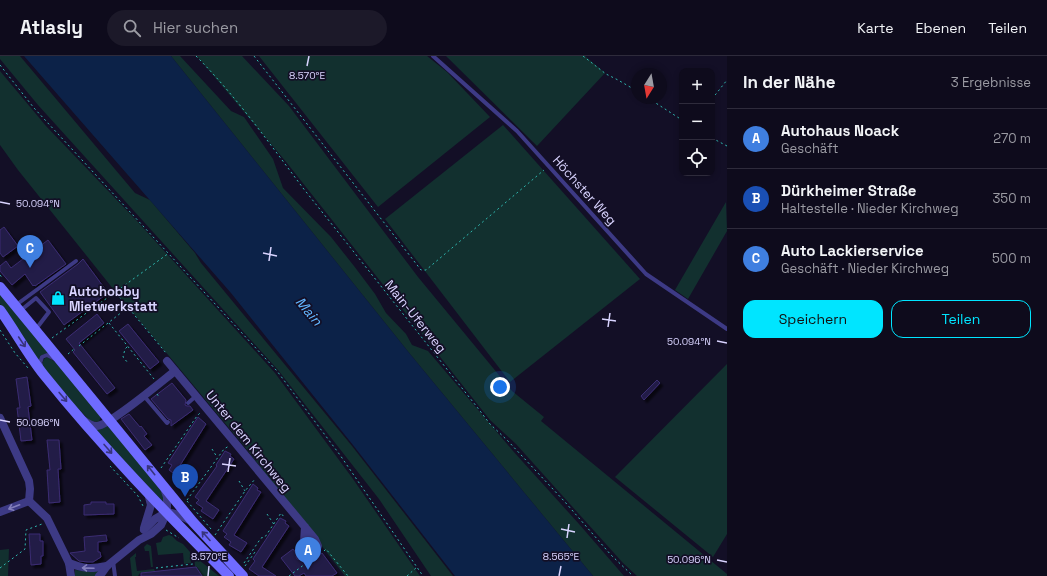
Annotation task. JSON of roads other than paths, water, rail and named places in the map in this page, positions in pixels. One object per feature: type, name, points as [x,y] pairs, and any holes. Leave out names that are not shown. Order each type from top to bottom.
[{"type":"main road","points":[[0,287],[35,329],[65,361],[101,409],[106,422],[162,483],[193,522],[243,570]]},
{"type":"main road","points":[[0,310],[43,374],[82,420],[131,476],[229,576]]},
{"type":"street","name":"Unter dem Kirchweg","points":[[168,361],[304,527],[303,540],[308,548]]},
{"type":"street","points":[[82,420],[97,426],[106,422],[144,396],[175,371]]},
{"type":"street","points":[[0,418],[30,481],[29,501]]},
{"type":"street","points":[[99,576],[110,563],[139,540],[152,534],[161,525],[167,512],[166,496],[162,483]]},
{"type":"street","points":[[139,540],[144,530],[151,505],[147,492]]},
{"type":"street","points":[[0,512],[29,501]]},
{"type":"street","points":[[29,501],[47,518],[69,563],[71,576]]},
{"type":"street","points":[[144,530],[156,519],[167,512],[179,515],[193,522]]},
{"type":"street","points":[[161,525],[179,524]]},
{"type":"street","points":[[69,563],[81,568],[91,569],[110,563]]},
{"type":"lane","name":"Höchster Weg","points":[[433,56],[517,131],[646,274],[727,330]]},
{"type":"lane","points":[[18,308],[76,261]]},
{"type":"lane","points":[[18,308],[36,298],[49,312],[35,329]]},
{"type":"lane","points":[[43,374],[40,363],[42,357],[47,355],[65,361]]},
{"type":"lane","points":[[144,396],[167,423],[168,422]]},
{"type":"lane","points":[[188,403],[196,396]]},
{"type":"lane","points":[[298,556],[308,548]]},
{"type":"lane","points":[[110,563],[115,576]]},
{"type":"water","name":"Main","points":[[24,56],[171,56],[410,354],[593,576],[455,576],[353,445],[231,293]]},
{"type":"place","name":"Auto Lackierservice","points":[[30,268]]},
{"type":"place","name":"Autohobby Mietwerkstatt","points":[[58,298]]},
{"type":"place","name":"Dürkheimer Straße","points":[[185,497]]},
{"type":"place","name":"Autohaus Noack","points":[[308,570]]}]
